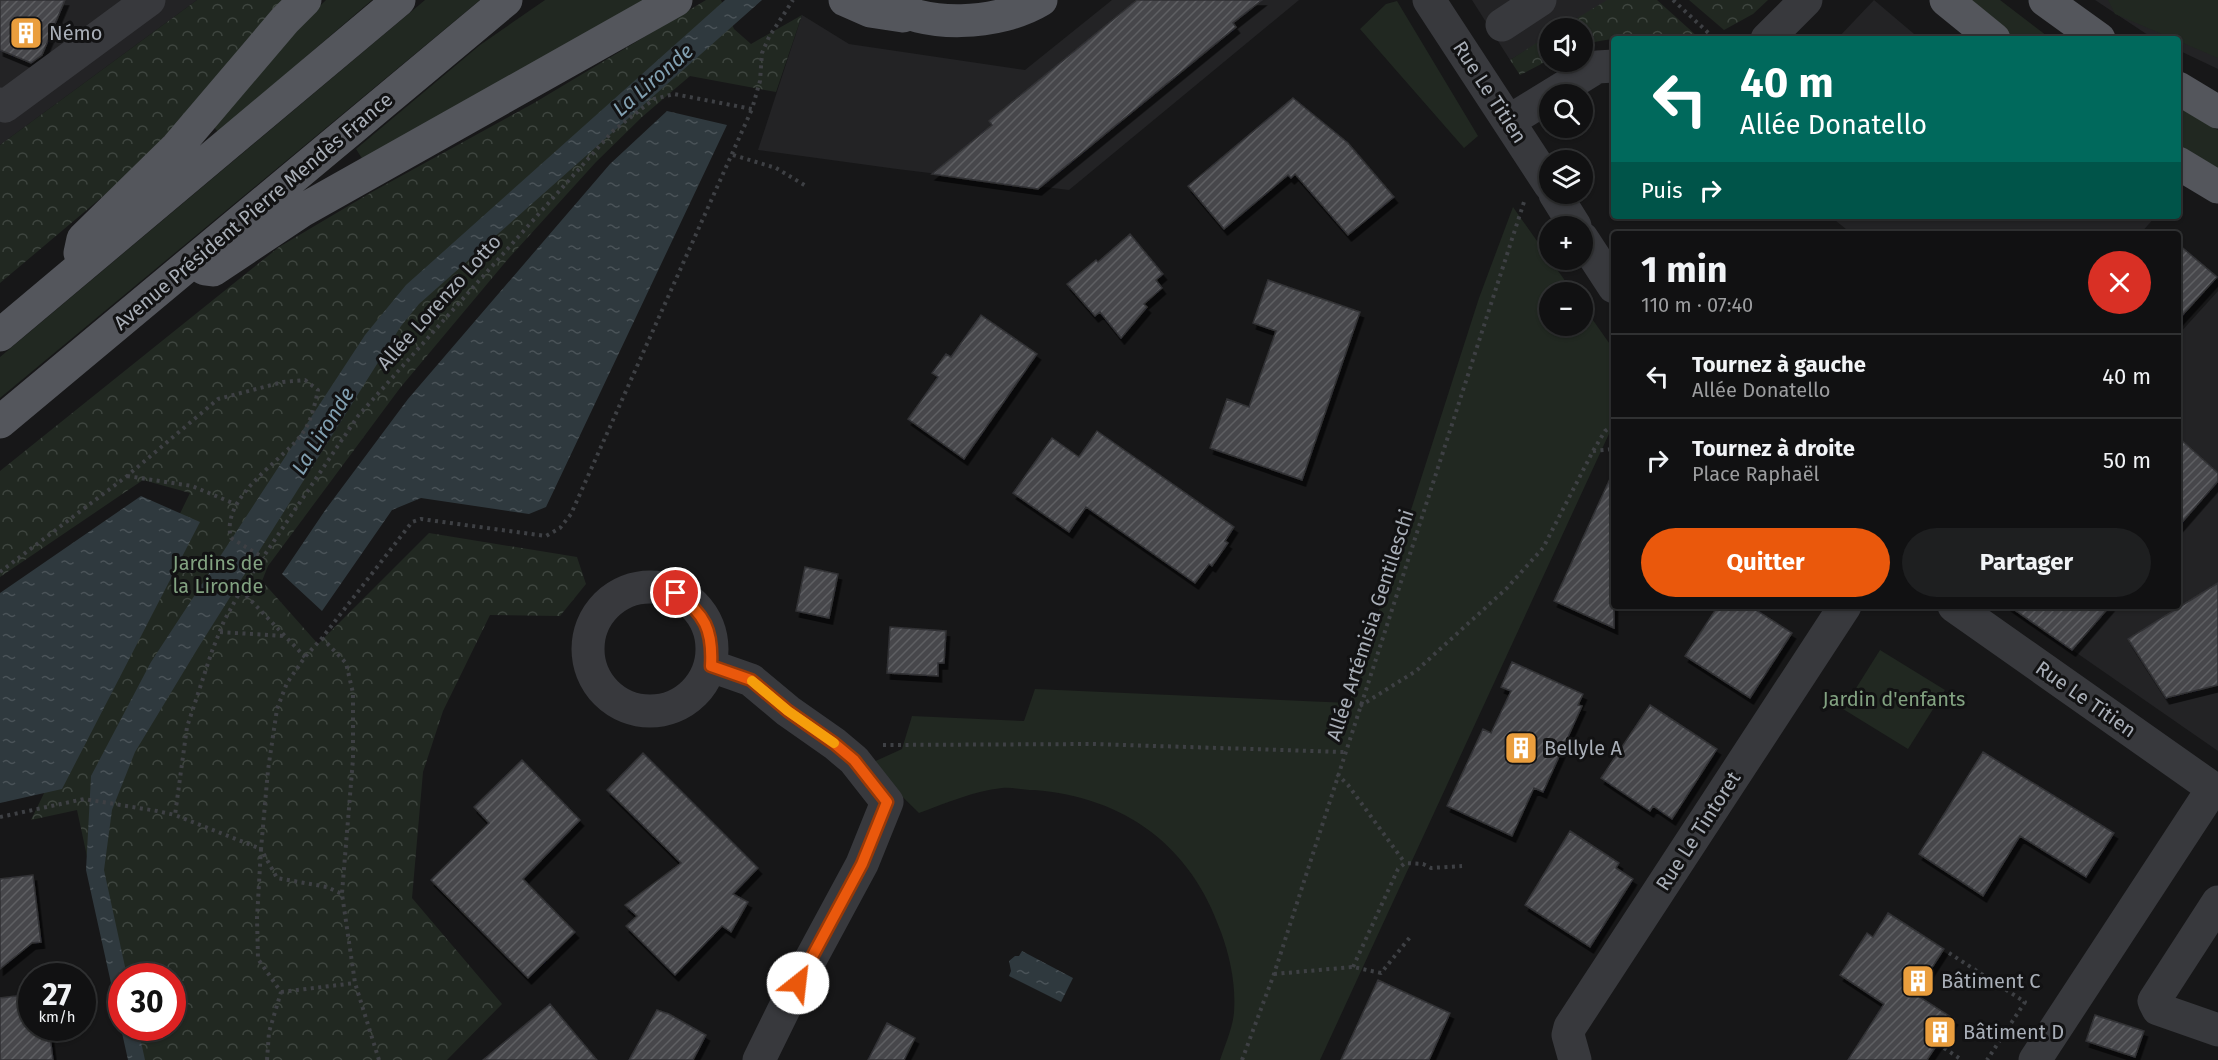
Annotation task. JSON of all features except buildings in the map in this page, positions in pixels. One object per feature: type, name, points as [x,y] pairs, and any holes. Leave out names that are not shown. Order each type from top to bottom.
[{"type":"main road","points":[[76,272],[83,239],[177,147],[285,20],[305,0]]},
{"type":"main road","points":[[0,335],[399,0]]},
{"type":"main road","name":"Avenue Président Pierre Mendès France","points":[[0,422],[506,0]]},
{"type":"main road","points":[[188,266],[213,270],[303,210],[676,0]]},
{"type":"main road","points":[[845,0],[870,11],[953,21],[1013,13],[1041,0]]},
{"type":"main road","points":[[883,0],[889,5],[917,16]]},
{"type":"main road","points":[[1946,0],[1990,36]]},
{"type":"main road","points":[[2045,0],[2095,36]]},
{"type":"main road","points":[[2181,90],[2218,112]]},
{"type":"main road","points":[[2181,165],[2218,187]]},
{"type":"street","points":[[2,105],[149,0]]},
{"type":"street","name":"Rue Le Titien","points":[[1429,0],[1509,121],[1539,182]]},
{"type":"street","points":[[1502,25],[1540,0]]},
{"type":"street","points":[[1770,36],[1806,0]]},
{"type":"street","points":[[1509,121],[1597,67],[1611,66]]},
{"type":"street","name":"Rue Le Titien","points":[[1555,204],[1566,216]]},
{"type":"street","points":[[1593,255],[1611,282]]},
{"type":"street","name":"Rue Le Tintoret","points":[[1575,1060],[1568,1035],[1570,1027],[1843,609]]},
{"type":"street","name":"Rue Le Titien","points":[[1958,609],[2215,790]]},
{"type":"street","points":[[711,666],[751,680],[788,711],[835,744],[854,760],[887,802],[862,864],[759,1060]]},
{"type":"street","points":[[2035,1060],[2215,790]]},
{"type":"street","points":[[2218,902],[2154,1001],[2158,1009],[2218,1030]]},
{"type":"path","points":[[281,992],[258,959],[257,918],[268,770],[277,709],[287,683],[412,522],[421,519],[546,536],[560,528],[571,514],[733,155],[752,109],[760,81],[762,53],[769,37],[793,0]]},
{"type":"path","points":[[1673,0],[1712,36]]},
{"type":"path","name":"Allée Lorenzo Lotto","points":[[175,816],[187,727],[220,632],[241,590],[358,416],[613,131],[654,99],[674,94],[752,109]]},
{"type":"path","points":[[733,155],[776,168],[806,186]]},
{"type":"path","name":"Allée Artémisia Gentileschi","points":[[1242,1060],[1274,974],[1359,706],[1540,204]]},
{"type":"path","points":[[0,572],[128,476],[218,399],[283,382],[304,380],[318,390],[315,405],[303,433],[235,504],[229,531],[231,538],[264,558]]},
{"type":"path","points":[[1359,706],[1416,671],[1506,589],[1543,548],[1593,451],[1605,431],[1611,426]]},
{"type":"path","points":[[1593,451],[1611,449]]},
{"type":"path","points":[[128,476],[192,486],[235,504]]},
{"type":"path","points":[[241,590],[305,657]]},
{"type":"path","points":[[220,632],[284,636]]},
{"type":"path","points":[[322,638],[346,663],[354,693],[353,759],[342,894],[355,983],[379,1060]]},
{"type":"path","points":[[835,744],[1094,744],[1344,752]]},
{"type":"path","points":[[1337,774],[1348,785],[1404,863]]},
{"type":"path","points":[[0,817],[84,799],[157,810],[261,849],[277,878],[327,887],[342,894]]},
{"type":"path","points":[[1353,967],[1398,869],[1404,863],[1423,864],[1431,868],[1462,866]]},
{"type":"path","points":[[1274,974],[1353,967],[1381,973],[1411,936]]},
{"type":"path","points":[[1949,952],[2025,1002],[1987,1060]]},
{"type":"path","points":[[281,992],[355,983]]},
{"type":"path","points":[[267,1060],[269,1032],[281,992]]},
{"type":"path","points":[[1944,1048],[1962,1060]]},
{"type":"shaded area","points":[[0,0],[197,0],[0,145]]},
{"type":"shaded area","points":[[1112,0],[1299,0],[1069,190],[758,150],[802,15],[849,44],[1025,70]]},
{"type":"shaded area","points":[[1472,0],[1610,0],[1579,18],[1539,18],[1539,42],[1510,60]]},
{"type":"shaded area","points":[[1874,0],[1916,36],[1840,36]]},
{"type":"shaded area","points":[[2095,0],[2218,0],[2218,69],[2181,51],[2181,36],[2149,36]]},
{"type":"shaded area","points":[[1834,219],[2153,219],[2143,231],[1848,231]]},
{"type":"shaded area","points":[[2218,291],[2218,751],[2013,609],[2181,609],[2181,332]]},
{"type":"green space","points":[[197,0],[289,0],[133,171],[0,283],[0,145]]},
{"type":"green space","points":[[326,0],[372,0],[218,132],[213,126],[286,39]]},
{"type":"green space","points":[[425,0],[480,0],[0,398],[0,357]]},
{"type":"green space","points":[[545,0],[644,0],[363,160],[356,149],[480,45]]},
{"type":"green space","name":"Jardins de la Lironde","points":[[706,0],[721,0],[734,29],[751,44],[802,15],[776,92],[690,76],[642,117],[596,162],[508,259],[400,388],[268,566],[262,581],[318,644],[429,533],[577,557],[586,584],[560,616],[490,615],[443,711],[423,772],[412,898],[502,1004],[447,1060],[132,1060],[128,1041],[186,1041],[186,963],[110,963],[77,810],[31,820],[190,493],[143,480],[0,577],[0,471],[279,247],[372,192],[534,103]]},
{"type":"green space","points":[[1607,0],[1657,0],[1697,36],[1611,36],[1611,39],[1593,42],[1593,18],[1577,18]]},
{"type":"green space","points":[[1689,0],[1768,0],[1753,14],[1724,30]]},
{"type":"green space","points":[[1963,0],[2000,0],[2047,36],[2008,36]]},
{"type":"green space","points":[[2108,0],[2218,0],[2218,58],[2181,42],[2181,36],[2166,36],[2115,14]]},
{"type":"green space","points":[[1397,1],[1478,136],[1464,148],[1360,29],[1386,4]]},
{"type":"green space","points":[[1539,41],[1539,65],[1520,75],[1510,60]]},
{"type":"green space","points":[[2181,108],[2218,130],[2218,171],[2181,149]]},
{"type":"green space","points":[[1513,207],[1539,244],[1539,270],[1557,270],[1566,282],[1539,282],[1539,336],[1593,336],[1593,320],[1611,346],[1611,430],[1320,1060],[1220,1060],[1229,1036],[1234,1012],[1232,971],[1224,941],[1208,901],[1192,874],[1150,831],[1125,815],[1097,803],[1067,795],[1014,788],[981,792],[919,813],[869,764],[902,749],[912,716],[1024,721],[1035,689],[1349,703],[1479,298]]},
{"type":"green space","name":"Jardin d'enfants","points":[[1880,650],[1945,690],[1908,749],[1843,709]]},
{"type":"water","name":"La Lironde","points":[[725,0],[762,0],[419,304],[401,326],[135,752],[112,810],[104,870],[124,963],[108,963],[108,970],[86,870],[91,776],[151,662],[365,335],[406,285]]},
{"type":"water","points":[[667,111],[727,125],[546,507],[529,514],[421,498],[392,510],[322,611],[282,574],[326,509],[408,399],[610,164]]},
{"type":"water","points":[[141,496],[200,522],[62,789],[0,803],[0,593]]},
{"type":"water","points":[[1022,951],[1073,978],[1061,1002],[1009,976],[1011,971],[1009,961],[1019,956]]},
{"type":"water","points":[[124,1041],[141,1041],[145,1060],[128,1060]]},
{"type":"slow traffic","points":[[752,681],[788,711],[834,743]]},
{"type":"place","name":"Némo","points":[[26,33]]},
{"type":"place","name":"Bellyle A","points":[[1521,748]]},
{"type":"place","name":"Bâtiment C","points":[[1918,981]]},
{"type":"place","name":"Bâtiment D","points":[[1940,1032]]},
{"type":"route","points":[[676,593],[694,606],[706,623],[712,646],[711,666],[751,680],[788,711],[835,744],[854,760],[887,802],[862,864],[798,983]]}]
